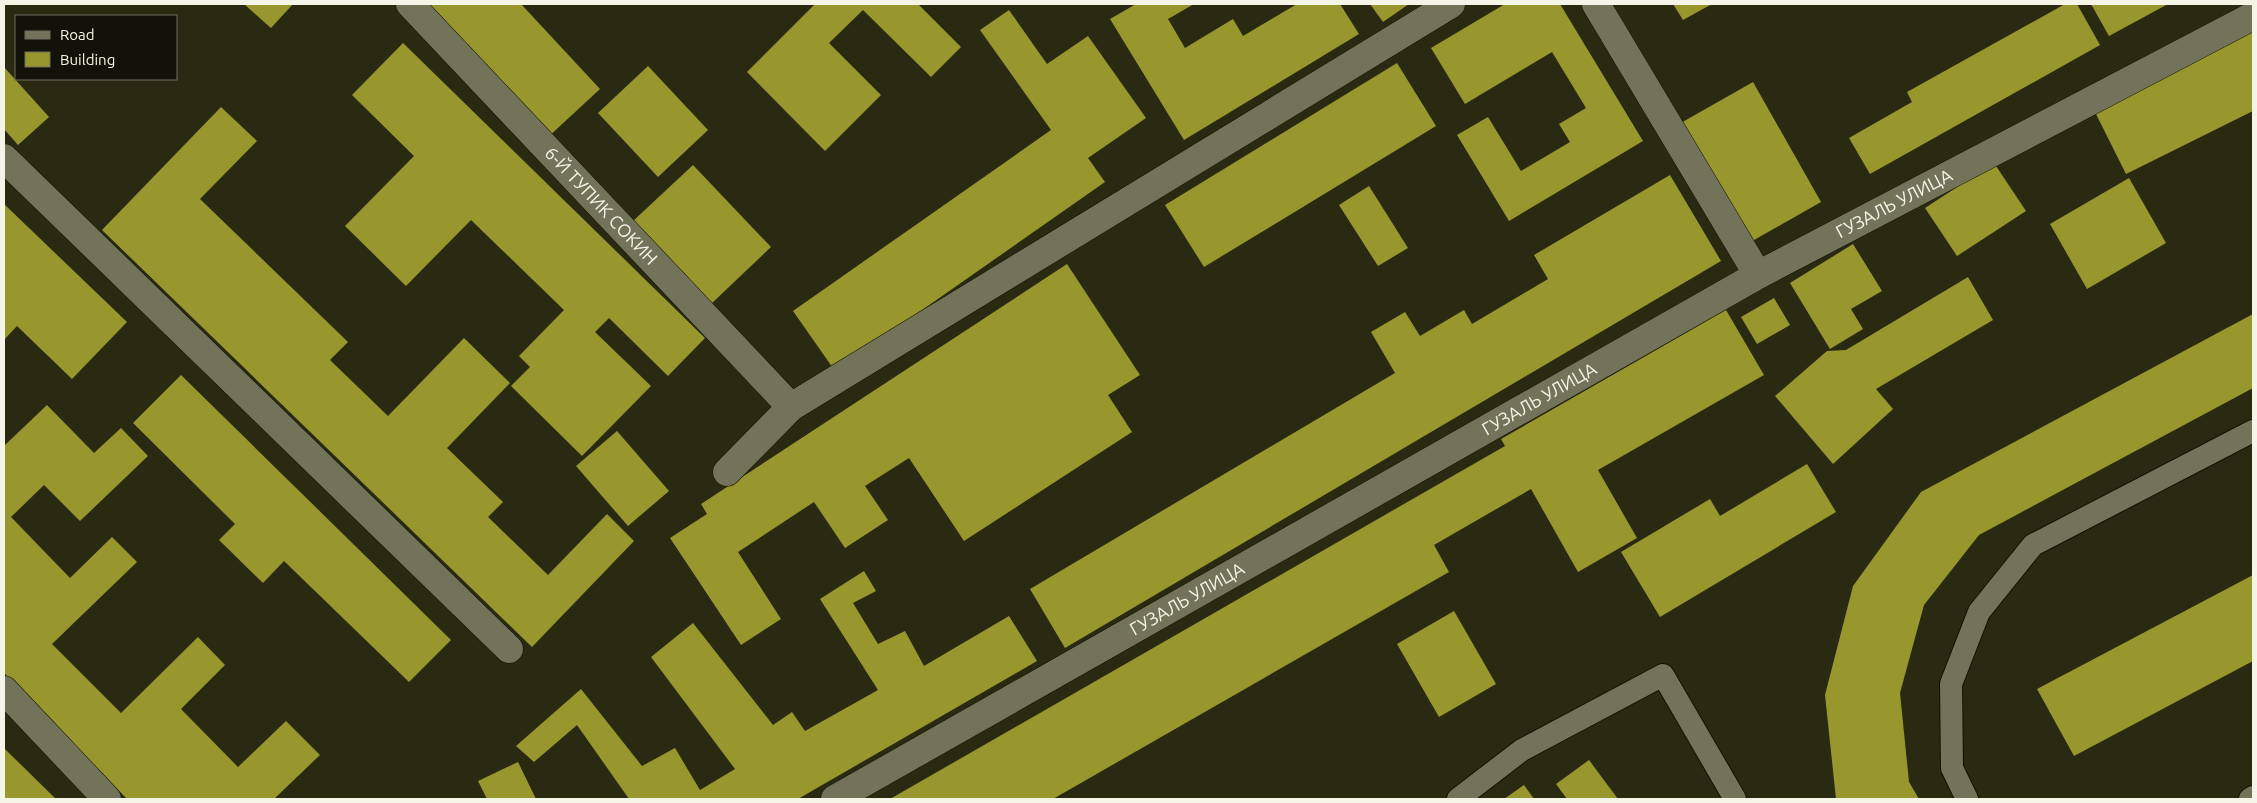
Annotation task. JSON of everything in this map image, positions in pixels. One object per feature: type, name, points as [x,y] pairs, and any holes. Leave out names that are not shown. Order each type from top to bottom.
[{"type":"street","name":"6-Й ТУПИК СОКИН","points":[[410,4],[791,407]]},
{"type":"street","points":[[728,472],[791,407],[1451,4]]},
{"type":"street","points":[[1596,4],[1758,275]]},
{"type":"street","name":"ГУЗАЛЬ УЛИЦА","points":[[835,799],[1758,275],[2253,16]]},
{"type":"street","points":[[4,158],[509,649]]},
{"type":"street","points":[[4,690],[107,799]]},
{"type":"lane","points":[[1967,799],[1952,768],[1951,684],[1979,612],[2033,545],[2253,431]]},
{"type":"lane","points":[[1458,799],[1522,750],[1663,675],[1735,799]]},
{"type":"building","points":[[244,4],[293,4],[271,28]]},
{"type":"building","points":[[421,4],[521,4],[600,89],[546,139]]},
{"type":"building","points":[[815,4],[918,4],[961,47],[931,77],[863,10],[829,43],[881,95],[825,151],[747,72]]},
{"type":"building","points":[[1136,4],[1194,4],[1168,19],[1185,48],[1233,19],[1243,36],[1297,4],[1340,4],[1359,34],[1184,140],[1110,19]]},
{"type":"building","points":[[1370,4],[1409,4],[1383,22]]},
{"type":"building","points":[[1505,4],[1560,4],[1643,141],[1509,221],[1457,135],[1488,117],[1521,171],[1570,142],[1559,124],[1586,108],[1552,52],[1465,104],[1431,48]]},
{"type":"building","points":[[1673,4],[1712,4],[1683,20]]},
{"type":"building","points":[[2065,4],[2077,4],[2100,45],[1870,174],[1849,138],[1912,102],[1907,92]]},
{"type":"building","points":[[2091,4],[2168,4],[2109,36]]},
{"type":"building","points":[[1009,10],[1047,64],[1088,36],[1146,118],[1088,158],[1105,182],[835,371],[793,311],[1051,130],[980,30]]},
{"type":"building","points":[[2253,30],[2253,111],[2126,174],[2093,108]]},
{"type":"building","points":[[403,43],[705,338],[668,376],[609,318],[595,332],[651,386],[582,456],[511,386],[530,367],[519,356],[564,310],[471,220],[406,286],[345,226],[414,156],[352,95]]},
{"type":"building","points":[[1397,63],[1436,126],[1204,267],[1165,205]]},
{"type":"building","points":[[648,66],[708,130],[658,177],[598,113]]},
{"type":"building","points":[[4,67],[49,117],[18,145],[4,129]]},
{"type":"building","points":[[1753,82],[1821,202],[1747,244],[1679,124]]},
{"type":"building","points":[[221,107],[257,141],[200,199],[348,342],[330,360],[388,416],[464,338],[510,383],[447,448],[503,502],[488,517],[548,575],[607,514],[634,541],[532,647],[102,230]]},
{"type":"building","points":[[1994,163],[2026,211],[1957,256],[1925,208]]},
{"type":"building","points":[[693,165],[771,247],[710,305],[632,222]]},
{"type":"building","points":[[1670,175],[1721,261],[1065,648],[1030,589],[1395,373],[1371,332],[1405,312],[1420,336],[1464,310],[1472,324],[1548,279],[1534,255]]},
{"type":"building","points":[[2129,178],[2166,243],[2087,289],[2050,224]]},
{"type":"building","points":[[1369,186],[1408,248],[1378,266],[1339,205]]},
{"type":"building","points":[[4,204],[127,322],[72,379],[17,326],[4,340]]},
{"type":"building","points":[[1853,244],[1882,291],[1851,309],[1863,329],[1830,349],[1790,283]]},
{"type":"building","points":[[1067,264],[1140,375],[1108,395],[1132,432],[964,541],[909,458],[865,486],[888,520],[845,548],[814,502],[738,552],[781,619],[741,645],[670,538],[707,514],[701,504]]},
{"type":"building","points":[[1968,277],[1993,320],[1876,389],[1893,409],[1833,464],[1775,396],[1827,351],[1846,350]]},
{"type":"building","points":[[1774,298],[1790,325],[1757,344],[1741,317]]},
{"type":"building","points":[[1726,310],[1764,375],[1598,470],[1637,538],[1578,572],[1531,489],[1434,545],[1449,572],[1053,799],[890,799],[1505,446],[1501,439]]},
{"type":"building","points":[[2253,314],[2253,388],[1979,535],[1924,605],[1900,693],[1909,782],[1919,799],[1836,799],[1825,695],[1853,586],[1921,492]]},
{"type":"building","points":[[181,375],[451,640],[409,682],[284,561],[263,583],[219,540],[235,524],[133,423]]},
{"type":"building","points":[[47,405],[94,453],[121,428],[148,456],[80,521],[44,485],[11,517],[70,578],[112,537],[137,562],[52,644],[121,713],[198,637],[225,665],[181,709],[238,767],[286,721],[320,755],[274,799],[127,799],[4,673],[4,443],[5,445]]},
{"type":"building","points":[[617,431],[669,491],[628,526],[576,466]]},
{"type":"building","points":[[1807,464],[1836,512],[1660,617],[1621,552],[1710,499],[1720,516]]},
{"type":"building","points":[[864,571],[876,591],[853,603],[878,644],[905,631],[924,666],[1009,616],[1037,661],[798,799],[629,799],[577,725],[534,762],[516,746],[581,689],[642,766],[675,748],[700,790],[735,769],[651,657],[693,623],[773,725],[792,712],[805,731],[878,690],[820,599]]},
{"type":"building","points":[[2253,575],[2253,661],[2074,756],[2037,689]]},
{"type":"building","points":[[1454,611],[1496,684],[1439,717],[1397,644]]},
{"type":"building","points":[[4,748],[11,755],[56,799],[4,799]]},
{"type":"building","points":[[1589,760],[1618,799],[1567,799],[1556,784]]},
{"type":"building","points":[[518,762],[536,799],[487,799],[478,781]]},
{"type":"building","points":[[1524,785],[1534,799],[1504,799]]}]
